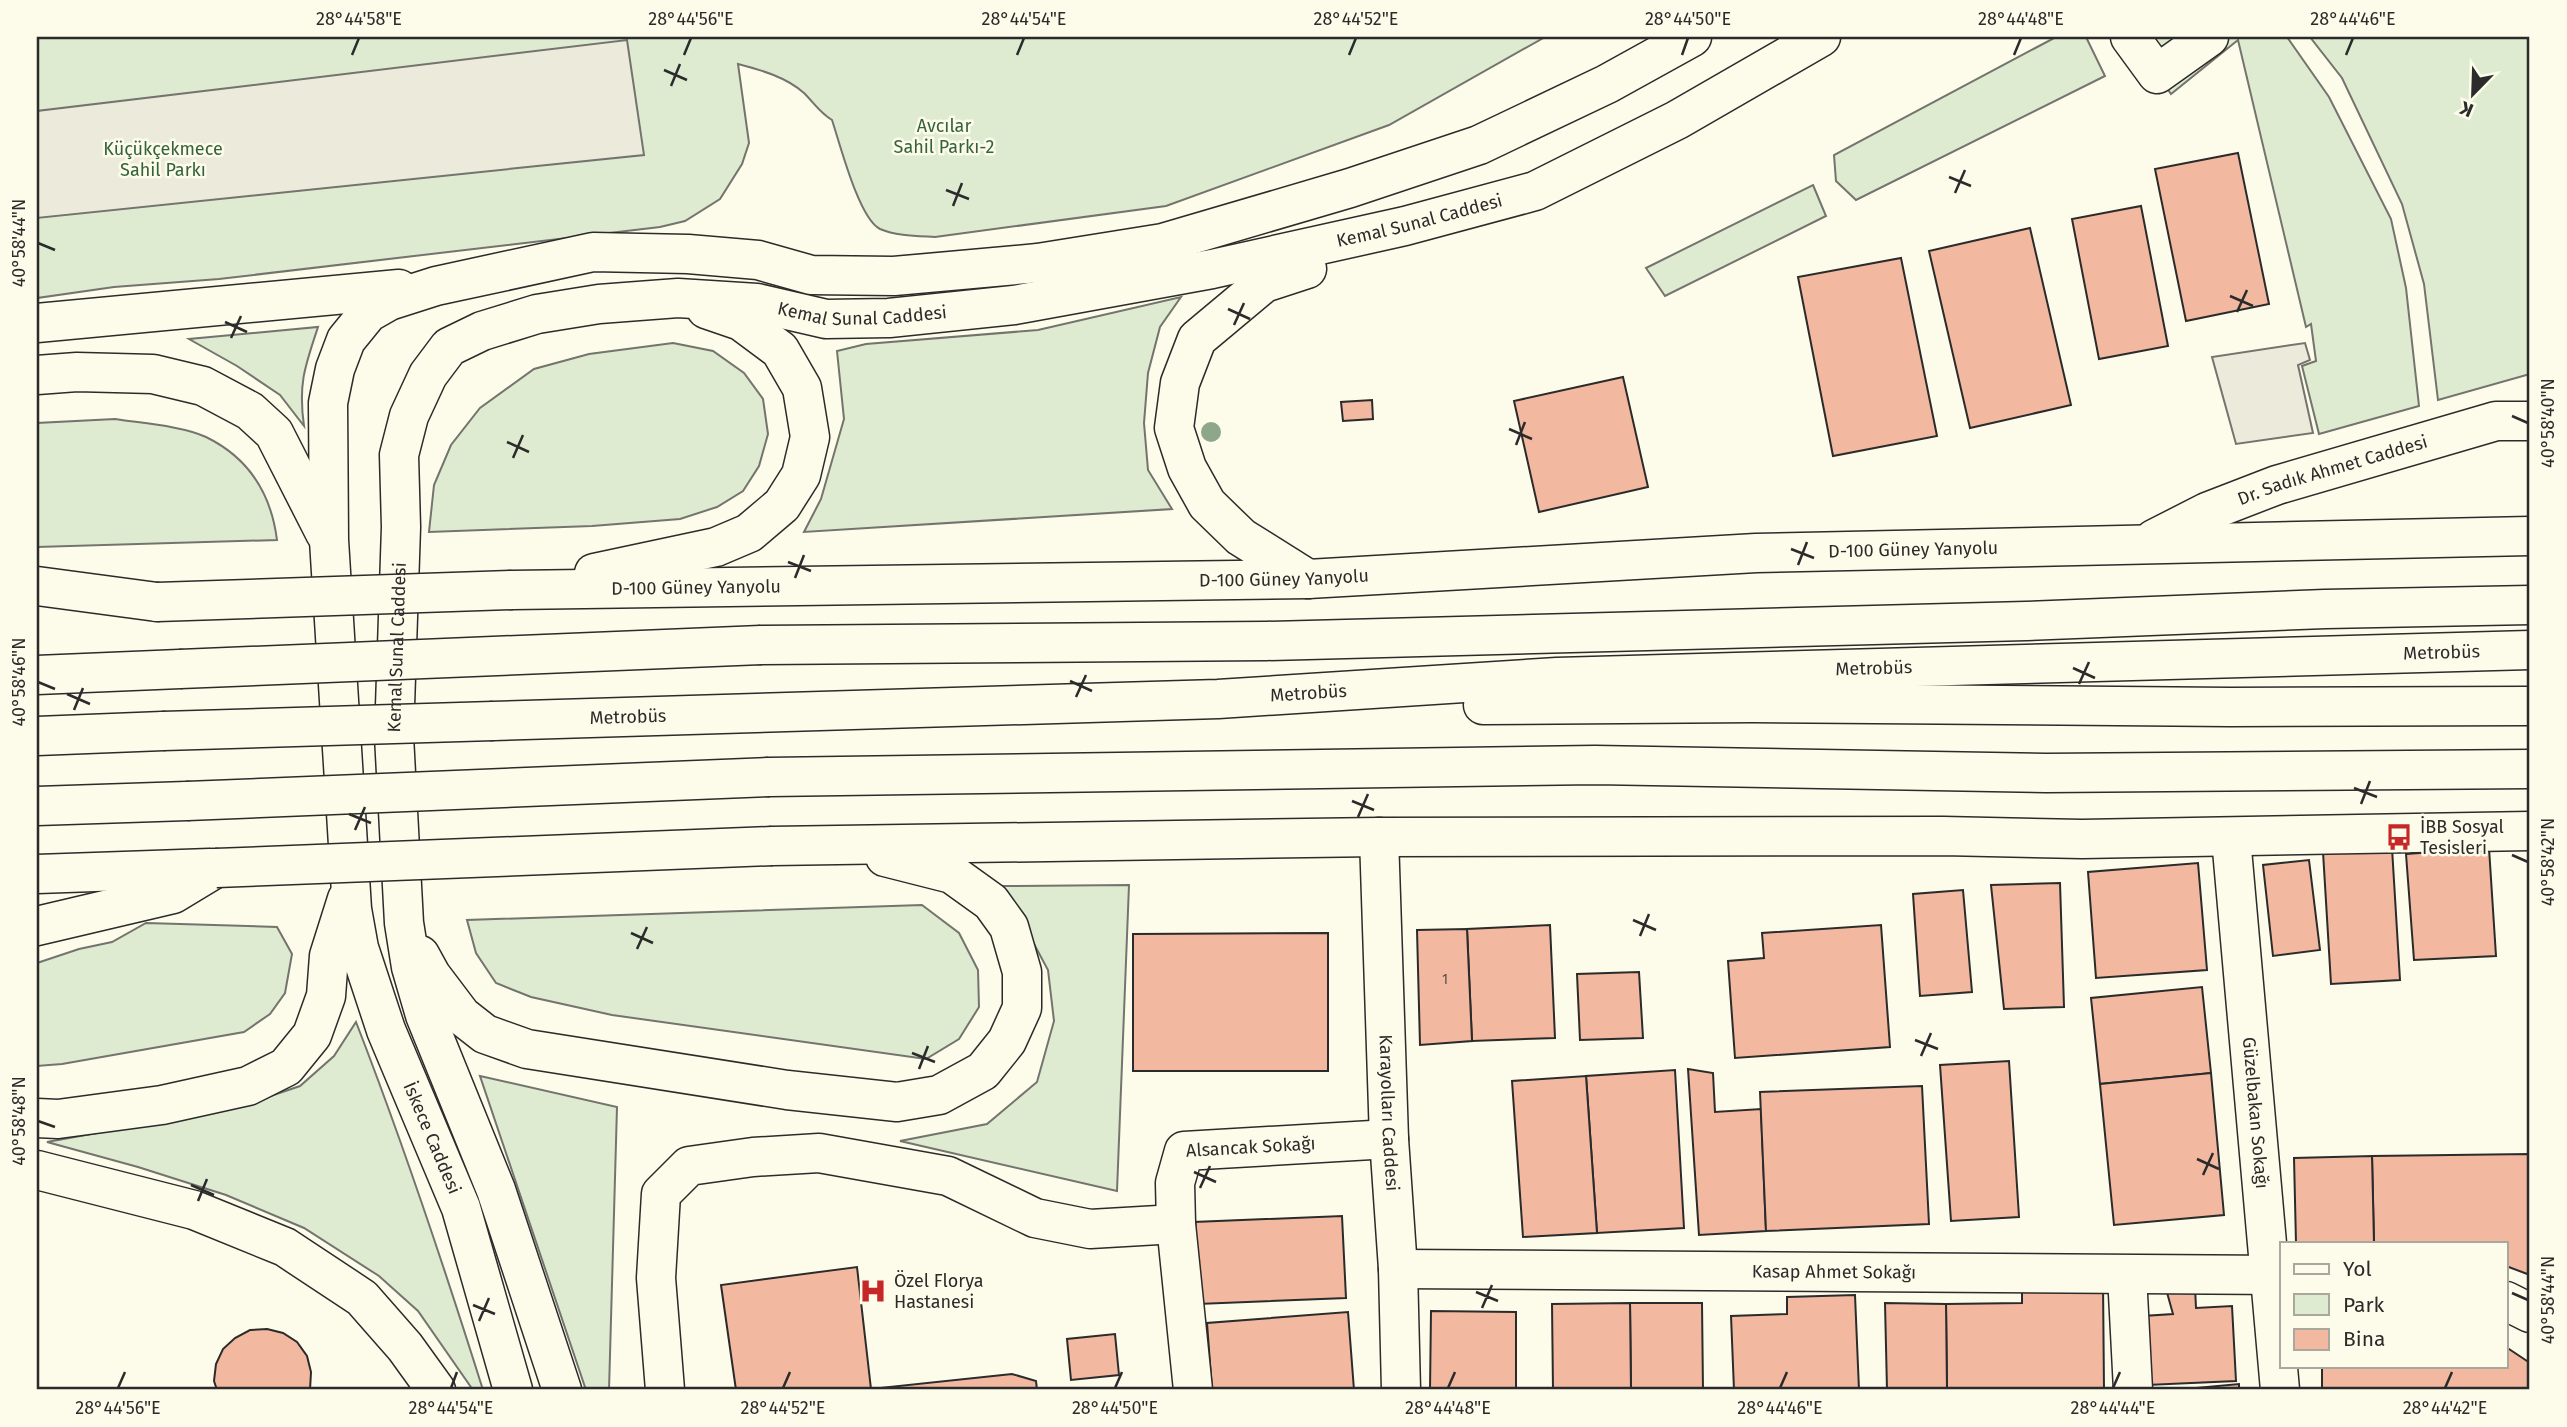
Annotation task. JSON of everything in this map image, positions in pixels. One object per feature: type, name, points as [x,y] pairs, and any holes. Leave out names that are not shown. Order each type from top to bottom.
[{"type":"main road","name":"Kemal Sunal Caddesi","points":[[350,887],[328,540],[328,403],[335,369],[346,340],[368,313],[389,301],[436,286],[593,252],[688,254],[758,261],[811,275],[894,276],[1038,263],[1163,243],[1350,188],[1479,145],[1607,84],[1692,37]]},
{"type":"main road","name":"Kemal Sunal Caddesi","points":[[404,923],[394,736],[401,527],[399,455],[410,416],[428,374],[449,347],[482,331],[537,314],[599,304],[678,298],[757,303],[826,319],[889,318],[1014,305],[1186,274],[1405,226],[1535,191],[1677,120],[1821,37]]},
{"type":"main road","points":[[2130,37],[2157,74],[2209,37]]},
{"type":"main road","points":[[1308,579],[1241,537],[1207,504],[1187,468],[1174,428],[1180,383],[1197,339],[1264,283],[1334,260],[1405,226]]},
{"type":"main road","points":[[37,323],[436,286]]},
{"type":"main road","points":[[512,590],[716,547],[749,533],[782,505],[801,475],[810,437],[802,388],[780,351],[740,321],[678,298]]},
{"type":"main road","points":[[37,374],[153,374],[203,386],[250,411],[274,433],[328,540]]},
{"type":"main road","name":"Dr. Sadık Ahmet Caddesi","points":[[2144,544],[2207,512],[2277,485],[2496,421],[2530,421]]},
{"type":"main road","name":"D-100 Güney Yanyolu","points":[[37,606],[512,590],[1308,579],[1756,553],[2530,536]]},
{"type":"main road","points":[[37,586],[157,602]]},
{"type":"main road","points":[[37,675],[761,645],[1266,641],[2026,621],[2325,609],[2530,606]]},
{"type":"main road","name":"Metrobüs","points":[[37,736],[1219,699],[1558,677],[2530,650]]},
{"type":"main road","name":"Metrobüs","points":[[1219,699],[1530,706],[1752,703],[2231,707],[2530,706]]},
{"type":"main road","points":[[37,806],[768,777],[1595,765],[2046,773],[2530,769]]},
{"type":"main road","points":[[37,874],[772,846],[1378,837],[2231,838],[2530,831]]},
{"type":"main road","name":"Karayolları Caddesi","points":[[1378,837],[1401,1390]]},
{"type":"main road","name":"Güzelbakan Sokağı","points":[[2231,838],[2276,1275],[2280,1390]]},
{"type":"main road","points":[[404,923],[430,975],[462,1016],[485,1034],[527,1049],[787,1090],[897,1102],[939,1095],[983,1071],[1007,1041],[1022,1008],[1022,972],[1009,927],[991,902],[951,874],[902,861],[772,846]]},
{"type":"main road","points":[[37,926],[173,894],[216,868]]},
{"type":"main road","points":[[37,1118],[58,1119],[162,1105],[248,1086],[286,1067],[312,1035],[326,996],[329,956],[350,887]]},
{"type":"main road","name":"İskece Caddesi","points":[[350,887],[359,948],[386,1030],[461,1208],[513,1390]]},
{"type":"main road","points":[[404,923],[411,967],[425,1015],[496,1190],[562,1390]]},
{"type":"main road","name":"Alsancak Sokağı","points":[[1193,1390],[1176,1224],[1175,1183],[1184,1151],[1389,1139]]},
{"type":"main road","points":[[665,1390],[656,1278],[661,1194],[689,1166],[752,1157],[819,1153],[948,1176],[1035,1218],[1090,1229],[1176,1224]]},
{"type":"main road","points":[[37,1170],[194,1210],[285,1247],[362,1298],[405,1347],[436,1390]]},
{"type":"main road","name":"Kasap Ahmet Sokağı","points":[[1398,1269],[2276,1275]]},
{"type":"main road","points":[[2126,1275],[2133,1390]]},
{"type":"main road","points":[[2508,1302],[2530,1313]]},
{"type":"green space","name":"Küçükçekmece Sahil Parkı","points":[[37,37],[1545,37],[1389,125],[1166,206],[935,237],[893,233],[880,229],[872,222],[851,180],[832,120],[804,93],[781,78],[738,64],[749,143],[742,164],[720,199],[685,221],[660,227],[219,279],[114,287],[37,298]]},
{"type":"green space","points":[[2056,37],[2086,37],[2105,76],[1856,200],[1836,181],[1834,155]]},
{"type":"green space","points":[[2132,37],[2287,37],[2329,97],[2391,219],[2406,288],[2419,406],[2319,434],[2302,366],[2316,361],[2311,324],[2306,327],[2238,40],[2171,94]]},
{"type":"green space","points":[[2310,37],[2530,37],[2530,374],[2438,400],[2424,284],[2402,204],[2342,78]]},
{"type":"green space","points":[[1813,185],[1826,216],[1665,296],[1646,268]]},
{"type":"green space","points":[[1181,297],[1160,327],[1148,373],[1144,423],[1148,470],[1172,509],[804,532],[821,499],[844,419],[837,351],[866,344],[1038,330]]},
{"type":"green space","points":[[318,327],[304,375],[304,426],[280,395],[237,366],[189,339]]},
{"type":"green space","points":[[673,343],[713,351],[744,373],[763,399],[768,434],[759,466],[743,491],[717,507],[680,519],[592,526],[429,532],[434,485],[451,445],[480,408],[534,369],[589,354]]},
{"type":"green space","points":[[115,419],[197,433],[234,455],[246,466],[263,492],[277,540],[37,547],[37,423]]},
{"type":"green space","points":[[1129,885],[1117,1191],[900,1141],[987,1124],[1037,1082],[1054,1021],[1048,970],[1003,886]]},
{"type":"green space","points":[[922,905],[959,933],[978,970],[979,1007],[959,1039],[926,1059],[612,1015],[531,997],[496,983],[476,953],[467,920]]},
{"type":"green space","points":[[146,923],[277,927],[292,954],[285,993],[270,1014],[244,1032],[37,1066],[37,963],[79,949],[112,942]]},
{"type":"green space","points":[[356,1022],[422,1205],[483,1390],[473,1390],[418,1311],[379,1276],[304,1228],[226,1195],[47,1142],[235,1108],[300,1086],[334,1056]]},
{"type":"green space","points":[[480,1076],[617,1107],[609,1390],[586,1390]]},
{"type":"shaded area","points":[[627,40],[644,155],[37,218],[37,111]]},
{"type":"shaded area","points":[[2305,343],[2310,360],[2298,365],[2313,433],[2236,444],[2212,357]]},
{"type":"building","points":[[2238,153],[2269,304],[2186,321],[2155,169]]},
{"type":"building","points":[[2141,206],[2168,346],[2099,359],[2072,219]]},
{"type":"building","points":[[2030,228],[2071,405],[1970,428],[1929,251]]},
{"type":"building","points":[[1901,258],[1937,436],[1833,456],[1798,277]]},
{"type":"building","points":[[1623,377],[1648,487],[1539,512],[1514,401]]},
{"type":"building","points":[[1372,400],[1373,419],[1343,421],[1341,402]]},
{"type":"building","points":[[2392,848],[2400,980],[2331,984],[2323,852]]},
{"type":"building","points":[[2489,848],[2496,956],[2414,960],[2406,854]]},
{"type":"building","points":[[2309,860],[2320,950],[2273,956],[2263,865]]},
{"type":"building","points":[[2198,863],[2207,970],[2096,978],[2088,872]]},
{"type":"building","points":[[2060,883],[2064,1007],[2004,1009],[1991,885]]},
{"type":"building","points":[[1963,890],[1972,992],[1920,996],[1913,894]]},
{"type":"building","points":[[1550,925],[1555,1038],[1472,1041],[1467,929]]},
{"type":"building","points":[[1881,925],[1890,1047],[1735,1058],[1728,961],[1764,958],[1762,933]]},
{"type":"building","points":[[1467,929],[1472,1041],[1420,1045],[1417,930]]},
{"type":"building","points":[[1328,933],[1328,1071],[1133,1071],[1133,934]]},
{"type":"building","points":[[1639,972],[1643,1038],[1580,1040],[1577,974]]},
{"type":"building","points":[[2202,987],[2211,1073],[2100,1084],[2091,998]]},
{"type":"building","points":[[2009,1061],[2019,1217],[1951,1221],[1940,1065]]},
{"type":"building","points":[[1688,1069],[1713,1073],[1715,1112],[1761,1109],[1766,1231],[1699,1235]]},
{"type":"building","points":[[1675,1070],[1684,1228],[1597,1233],[1586,1076]]},
{"type":"building","points":[[2211,1073],[2224,1215],[2114,1225],[2100,1084]]},
{"type":"building","points":[[1586,1076],[1597,1233],[1523,1237],[1512,1081]]},
{"type":"building","points":[[1922,1086],[1929,1224],[1766,1231],[1760,1092]]},
{"type":"building","points":[[2530,1154],[2530,1275],[2508,1267],[2508,1242],[2374,1242],[2372,1156]]},
{"type":"building","points":[[2372,1156],[2374,1242],[2296,1242],[2294,1158]]},
{"type":"building","points":[[1342,1216],[1346,1298],[1198,1304],[1194,1222]]},
{"type":"building","points":[[857,1267],[871,1389],[1012,1374],[1036,1381],[1037,1390],[736,1390],[721,1285]]},
{"type":"building","points":[[2022,1283],[2103,1283],[2104,1390],[1947,1390],[1946,1304],[2022,1303]]},
{"type":"building","points":[[2195,1287],[2196,1308],[2232,1306],[2236,1381],[2147,1385],[2143,1316],[2173,1314],[2166,1289]]},
{"type":"building","points":[[1855,1295],[1859,1390],[1734,1390],[1731,1316],[1787,1314],[1787,1297]]},
{"type":"building","points":[[1630,1303],[1702,1303],[1703,1390],[1631,1390]]},
{"type":"building","points":[[1630,1303],[1631,1390],[1553,1390],[1552,1304]]},
{"type":"building","points":[[1885,1303],[1946,1304],[1947,1390],[1887,1390]]},
{"type":"building","points":[[1431,1311],[1516,1312],[1516,1390],[1430,1390]]},
{"type":"building","points":[[1348,1312],[1354,1390],[1212,1390],[1207,1323]]},
{"type":"building","points":[[267,1329],[283,1333],[297,1342],[307,1356],[311,1372],[310,1390],[217,1390],[214,1381],[216,1364],[223,1349],[250,1330]]},
{"type":"building","points":[[1115,1334],[1119,1375],[1071,1380],[1067,1339]]},
{"type":"building","points":[[2508,1348],[2530,1363],[2530,1390],[2322,1390],[2322,1368],[2508,1368]]},
{"type":"building","points":[[2239,1384],[2239,1390],[2174,1390]]},
{"type":"place","name":"İBB Sosyal Tesisleri","points":[[2399,837]]},
{"type":"place","name":"Özel Florya Hastanesi","points":[[873,1291]]},
{"type":"park label","name":"Avcılar Sahil Parkı-2","points":[[944,136]]}]
